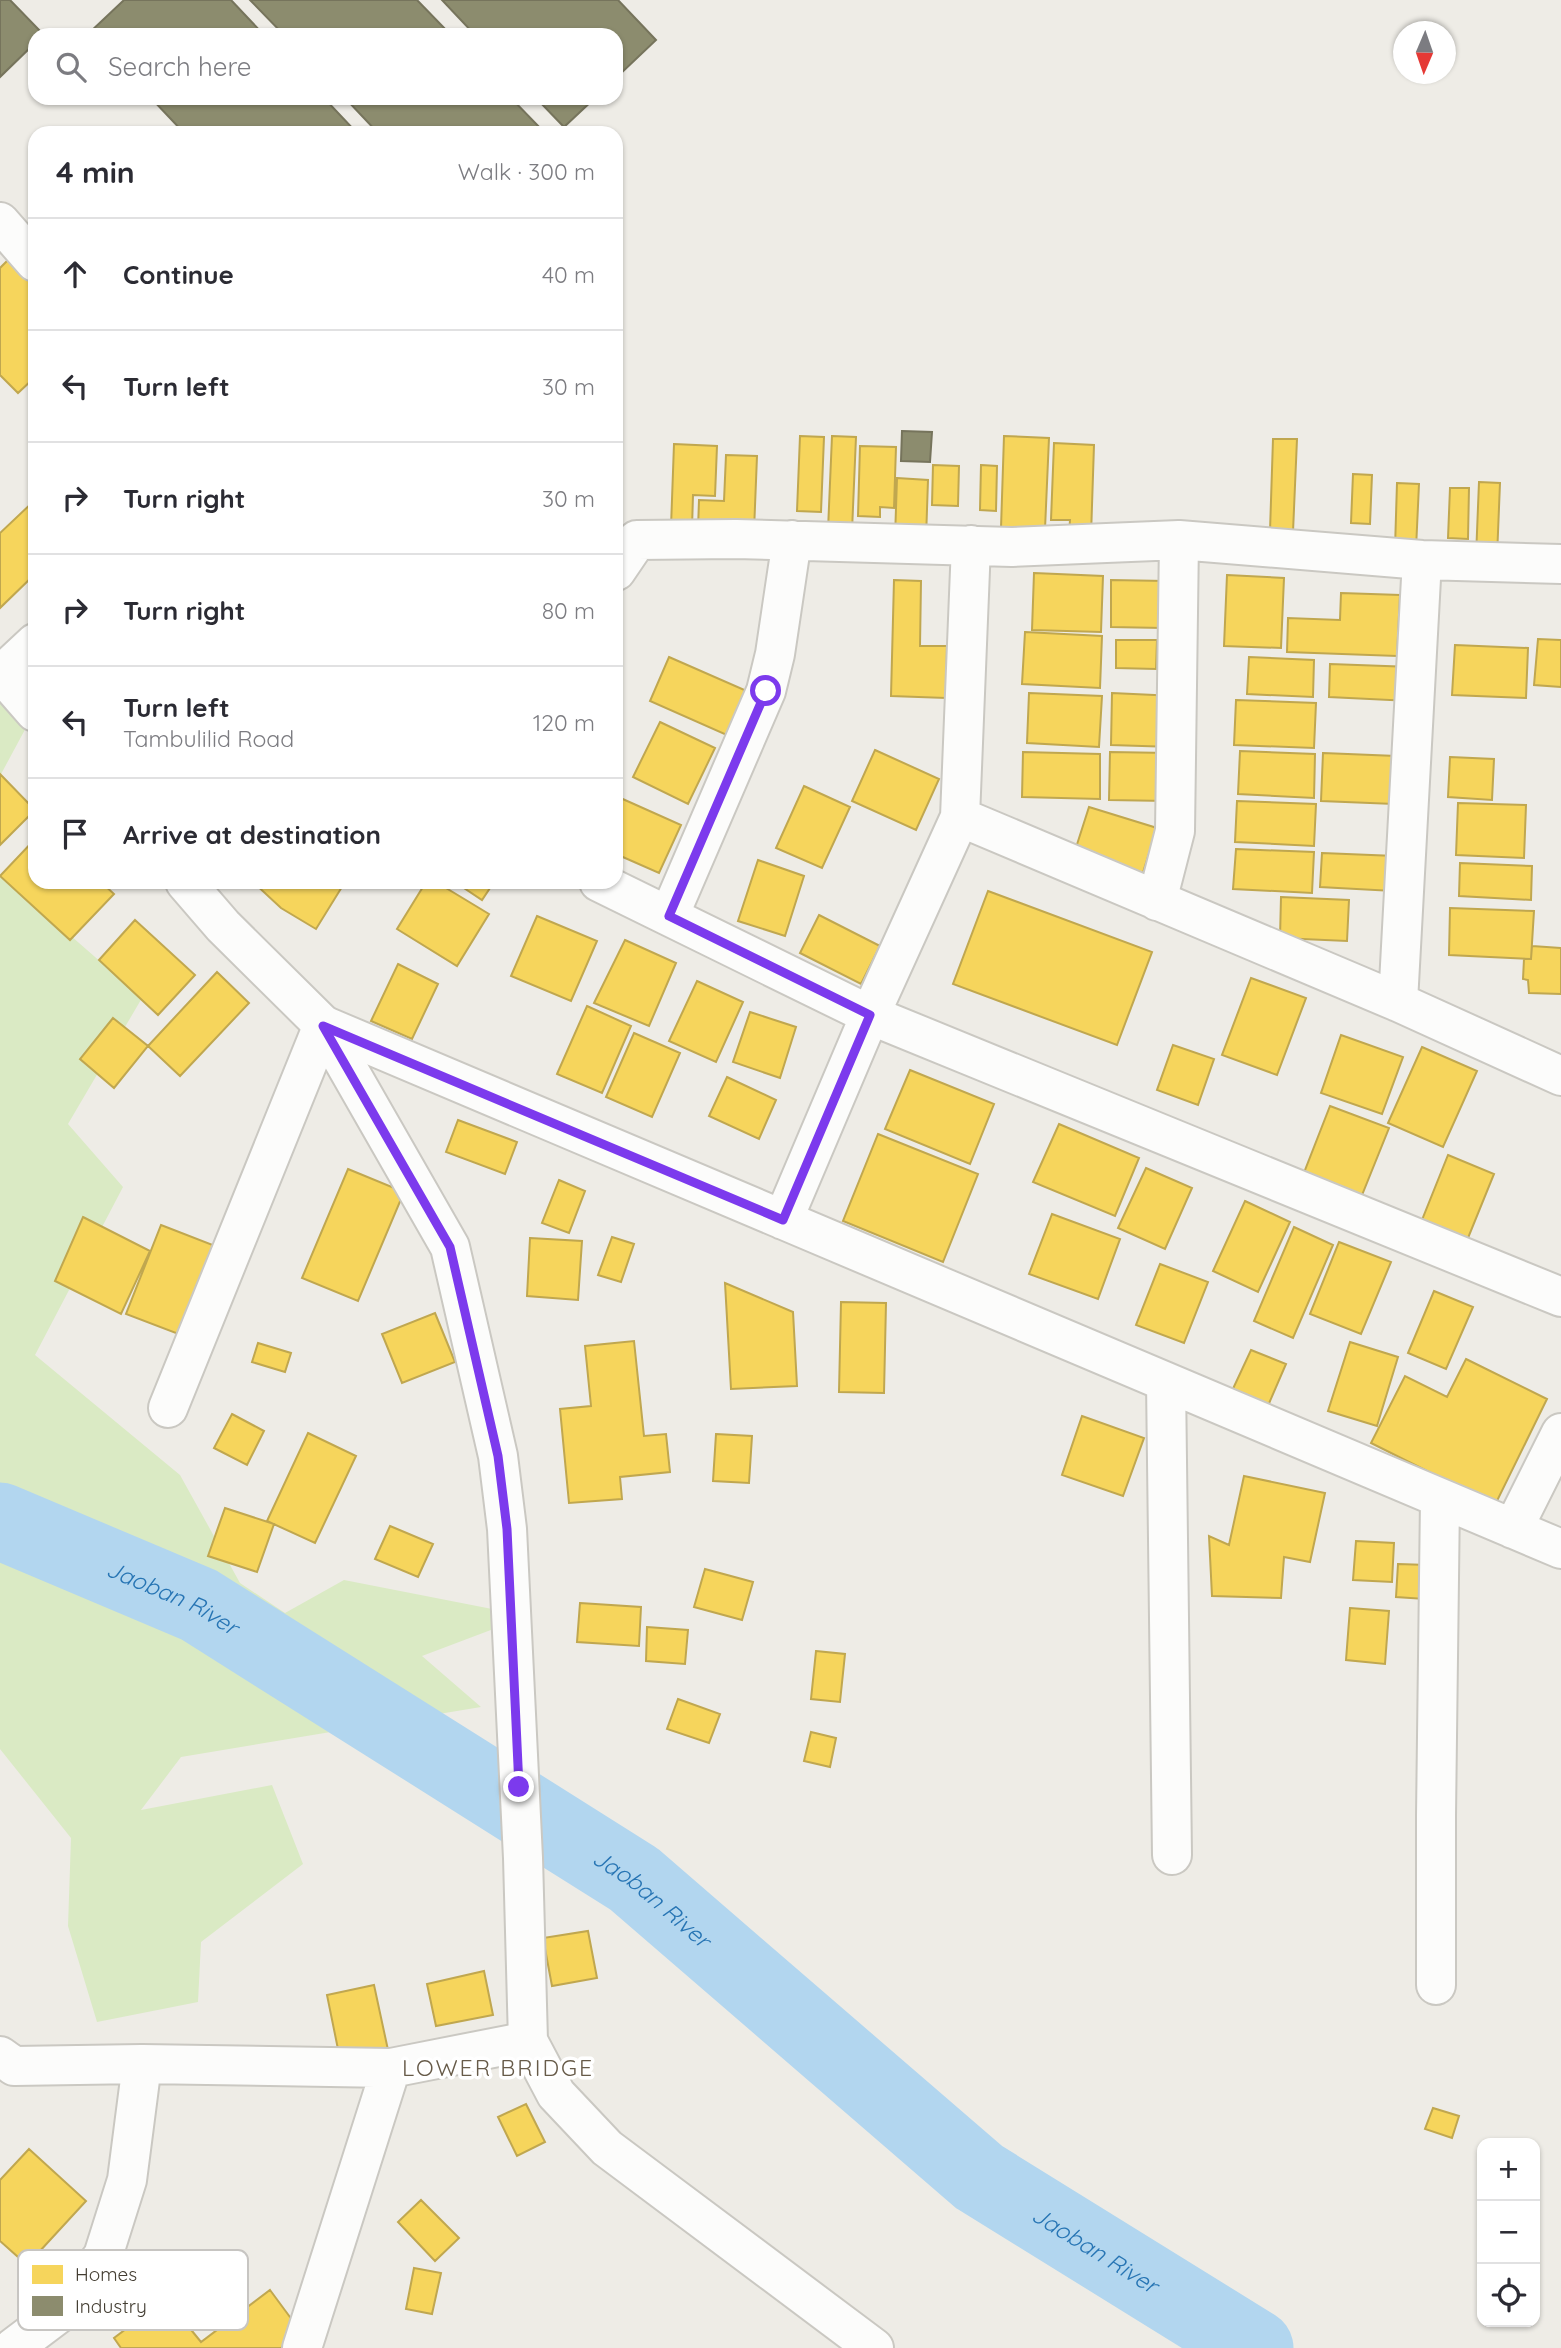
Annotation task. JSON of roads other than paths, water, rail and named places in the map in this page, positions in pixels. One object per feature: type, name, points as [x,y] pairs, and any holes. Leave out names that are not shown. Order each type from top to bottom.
[{"type":"street","points":[[0,222],[28,254]]},
{"type":"street","points":[[623,561],[637,540],[792,540],[1012,547],[1179,541],[1422,560],[1561,564]]},
{"type":"street","points":[[669,916],[766,691],[775,654],[792,540]]},
{"type":"street","points":[[1157,901],[1175,831],[1179,541]]},
{"type":"street","points":[[783,1220],[870,1015],[960,817],[971,545]]},
{"type":"street","points":[[1398,1002],[1422,560]]},
{"type":"street","points":[[28,649],[1,673],[28,704]]},
{"type":"street","points":[[960,817],[1398,1002],[1561,1076]]},
{"type":"street","points":[[191,889],[223,926],[323,1026],[450,1247],[498,1456],[507,1529],[523,1858],[528,2041],[556,2094],[607,2148],[874,2348]]},
{"type":"street","points":[[613,889],[870,1015],[1561,1297]]},
{"type":"street","points":[[323,1026],[1561,1549]]},
{"type":"street","points":[[168,1408],[323,1026]]},
{"type":"street","points":[[1166,1382],[1172,1855]]},
{"type":"street","points":[[1513,1529],[1561,1433]]},
{"type":"street","points":[[1436,1985],[1440,1499]]},
{"type":"street","points":[[0,2056],[14,2066],[142,2064],[390,2068],[528,2041]]},
{"type":"street","points":[[105,2250],[127,2180],[142,2064]]},
{"type":"street","points":[[302,2348],[390,2068]]},
{"type":"street","points":[[13,2348],[37,2330]]},
{"type":"waterway","name":"Jaoban River","points":[[0,1521],[199,1605],[634,1879],[979,2177],[1255,2348]]},
{"type":"district","name":"LOWER BRIDGE","points":[[498,2067]]}]
